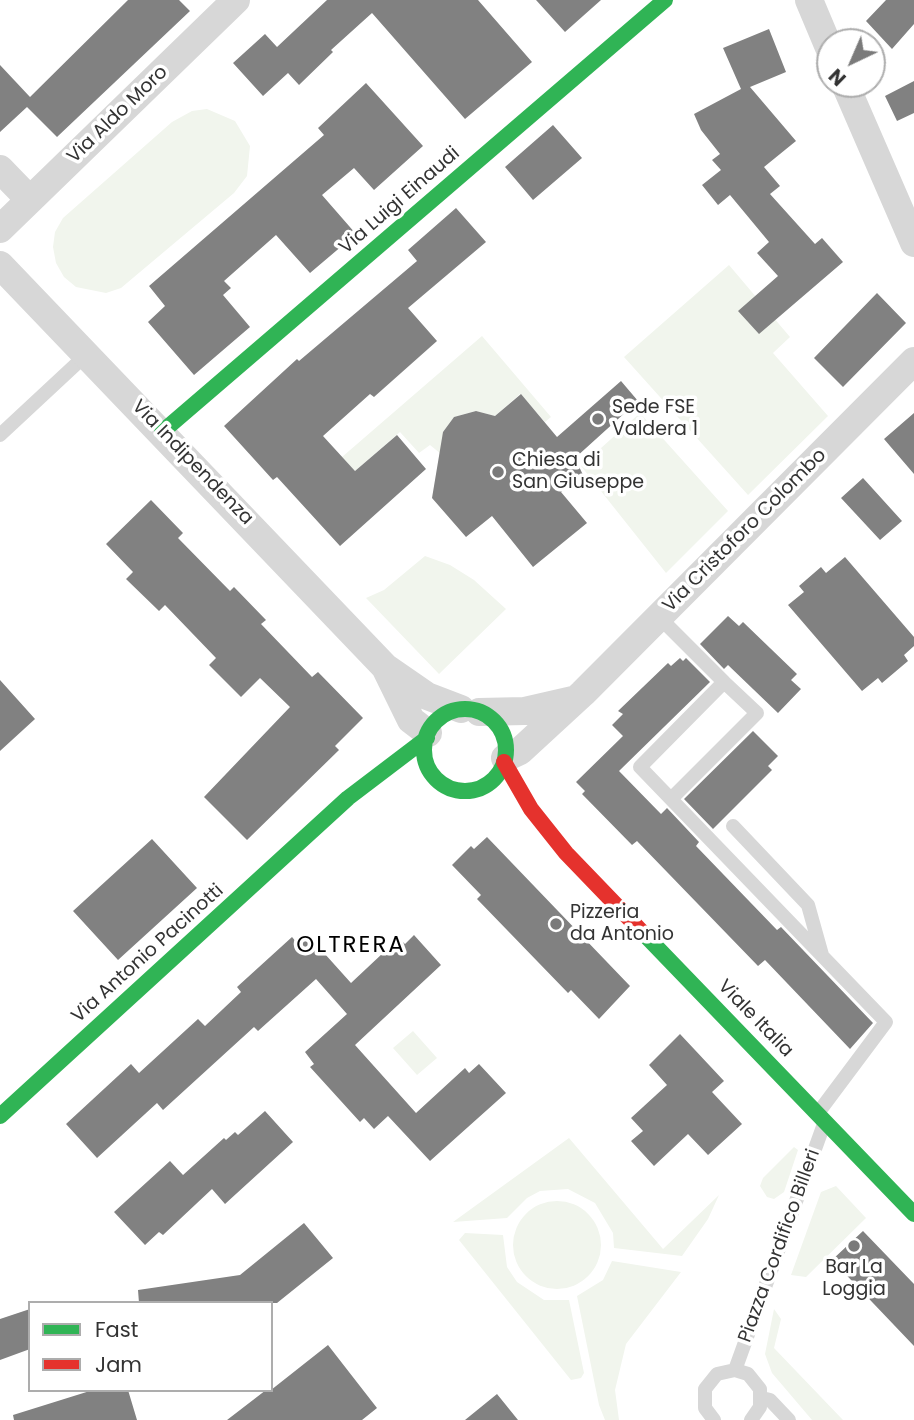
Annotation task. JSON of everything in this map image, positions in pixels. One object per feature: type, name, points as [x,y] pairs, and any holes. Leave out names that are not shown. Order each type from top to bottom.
[{"type":"street","name":"Via Aldo Moro","points":[[0,229],[236,0]]},
{"type":"street","name":"Via Luigi Einaudi","points":[[162,432],[665,0]]},
{"type":"street","points":[[809,0],[821,28]]},
{"type":"street","points":[[851,98],[914,243]]},
{"type":"street","points":[[0,169],[30,200]]},
{"type":"street","name":"Via Indipendenza","points":[[0,265],[383,665],[427,696],[470,710]]},
{"type":"street","name":"Via Cristoforo Colombo","points":[[505,760],[520,751],[576,699],[914,361]]},
{"type":"street","name":"Via Indipendenza","points":[[383,665],[411,720],[427,736]]},
{"type":"street","points":[[441,782],[427,762],[427,736],[440,718],[470,710],[525,711],[576,699]]},
{"type":"street","points":[[414,784],[441,782],[462,791],[481,788],[494,779],[505,760],[502,732],[493,720],[470,710]]},
{"type":"street","name":"Via Antonio Pacinotti","points":[[0,1116],[370,779],[427,736]]},
{"type":"street","name":"Viale Italia","points":[[505,760],[531,809],[566,853],[914,1214]]},
{"type":"street","name":"Viale Italia","points":[[481,788],[507,804],[566,853]]},
{"type":"street","name":"Via Antonio Pacinotti","points":[[323,823],[384,792]]},
{"type":"lane","points":[[0,435],[87,354]]},
{"type":"lane","points":[[659,617],[757,713],[671,799]]},
{"type":"lane","points":[[724,682],[640,767],[823,956]]},
{"type":"lane","points":[[733,826],[808,905],[823,956]]},
{"type":"lane","name":"Piazza Cordifico Billeri","points":[[735,1370],[821,1118],[886,1022],[823,956]]},
{"type":"lane","points":[[714,1420],[705,1408],[705,1389],[717,1374],[735,1370],[748,1374],[755,1381],[762,1398],[751,1420]]},
{"type":"lane","points":[[762,1398],[770,1399],[789,1420]]},
{"type":"shaded area","points":[[207,109],[235,121],[250,146],[247,176],[234,193],[121,288],[106,293],[76,287],[64,277],[56,263],[53,247],[55,232],[63,218],[172,122],[192,111]]},
{"type":"shaded area","points":[[729,265],[790,337],[773,353],[828,416],[748,495],[624,357]]},
{"type":"shaded area","points":[[482,336],[551,417],[545,422],[520,394],[495,416],[476,411],[454,417],[443,432],[446,458],[430,445],[419,453],[400,432],[355,471],[342,457]]},
{"type":"shaded area","points":[[640,413],[728,511],[666,573],[581,466]]},
{"type":"shaded area","points":[[425,556],[450,565],[474,580],[506,609],[439,674],[366,598],[384,590]]},
{"type":"shaded area","points":[[413,1031],[437,1058],[417,1075],[393,1048]]},
{"type":"shaded area","points":[[569,1138],[663,1249],[719,1195],[708,1219],[682,1256],[614,1248],[613,1233],[595,1203],[568,1189],[540,1191],[527,1198],[507,1218],[453,1222]]},
{"type":"shaded area","points":[[794,1147],[798,1150],[784,1192],[774,1199],[767,1197],[760,1186],[763,1178]]},
{"type":"shaded area","points":[[836,1186],[866,1218],[806,1277],[791,1275],[821,1192]]},
{"type":"shaded area","points":[[548,1201],[566,1201],[582,1208],[594,1220],[601,1236],[601,1254],[594,1270],[582,1282],[566,1289],[548,1289],[532,1282],[520,1270],[513,1254],[513,1236],[520,1220],[532,1208]]},
{"type":"shaded area","points":[[465,1233],[503,1235],[507,1267],[517,1282],[544,1300],[569,1300],[584,1373],[581,1378],[571,1380],[459,1240]]},
{"type":"shaded area","points":[[612,1261],[681,1272],[626,1344],[615,1390],[619,1420],[605,1420],[599,1405],[577,1296],[603,1280]]},
{"type":"shaded area","points":[[774,1309],[781,1319],[774,1348],[843,1420],[812,1420],[772,1373],[765,1354]]},
{"type":"building","points":[[128,0],[179,0],[190,11],[57,137],[27,107],[0,132],[0,65],[30,97]]},
{"type":"building","points":[[327,0],[478,0],[532,62],[465,119],[372,13],[331,50],[333,52],[299,85],[288,73],[263,96],[233,63],[265,34],[277,47]]},
{"type":"building","points":[[536,0],[601,0],[565,32]]},
{"type":"building","points":[[886,0],[914,0],[914,24],[892,49],[886,43],[886,28],[872,28],[866,21]]},
{"type":"building","points":[[769,29],[786,72],[750,87],[796,141],[764,167],[780,186],[770,194],[815,244],[822,238],[843,262],[759,334],[738,311],[778,276],[757,253],[769,242],[730,195],[718,205],[702,185],[721,170],[712,160],[720,154],[701,130],[694,114],[741,89],[723,48]]},
{"type":"building","points":[[914,81],[914,113],[897,121],[886,95]]},
{"type":"building","points":[[366,83],[423,146],[374,190],[354,168],[322,195],[356,234],[310,273],[276,235],[224,281],[231,288],[223,295],[250,327],[194,375],[148,322],[165,306],[149,286],[324,135],[318,128]]},
{"type":"building","points":[[553,125],[582,158],[533,200],[505,167]]},
{"type":"building","points":[[456,208],[486,242],[408,308],[437,341],[374,397],[370,394],[323,436],[355,471],[397,435],[426,469],[340,546],[277,477],[273,480],[224,426],[297,359],[299,361],[417,261],[408,250]]},
{"type":"building","points":[[877,293],[906,323],[843,387],[814,358]]},
{"type":"building","name":"Chiesa di San Giuseppe","points":[[621,381],[638,401],[575,458],[583,475],[561,492],[587,523],[533,567],[492,516],[466,537],[432,498],[443,432],[454,417],[476,411],[495,416],[521,394],[557,437]]},
{"type":"building","points":[[914,413],[914,474],[884,439]]},
{"type":"building","points":[[863,478],[902,521],[880,540],[841,498]]},
{"type":"building","points":[[151,500],[183,533],[178,538],[230,591],[234,587],[266,620],[261,624],[312,677],[318,672],[363,718],[335,746],[339,750],[247,840],[204,797],[290,707],[260,678],[241,697],[209,665],[216,658],[165,605],[159,611],[126,579],[133,572],[106,544]]},
{"type":"building","points":[[845,557],[914,637],[914,646],[904,655],[908,661],[882,683],[878,678],[862,691],[788,605],[804,592],[799,586],[821,567],[826,573]]},
{"type":"building","points":[[728,616],[739,626],[743,622],[797,674],[791,680],[801,689],[778,713],[728,665],[724,669],[700,644]]},
{"type":"building","points":[[680,658],[683,661],[686,658],[710,682],[619,771],[661,814],[667,808],[699,842],[696,846],[777,930],[781,927],[873,1023],[850,1049],[765,960],[758,966],[637,841],[632,845],[582,794],[585,791],[576,782],[623,736],[612,725],[623,714],[618,711],[668,663],[671,666]]},
{"type":"building","points":[[0,680],[35,719],[0,751]]},
{"type":"building","points":[[753,731],[778,756],[768,766],[772,770],[713,829],[684,799]]},
{"type":"building","points":[[487,837],[630,986],[599,1019],[571,990],[568,993],[477,899],[481,895],[452,865],[471,846],[474,849]]},
{"type":"building","points":[[152,839],[197,888],[118,960],[73,911]]},
{"type":"building","points":[[307,934],[351,983],[399,938],[405,944],[414,935],[441,965],[355,1045],[416,1113],[465,1068],[469,1073],[479,1064],[506,1093],[430,1161],[388,1116],[374,1129],[364,1118],[360,1122],[310,1067],[314,1064],[305,1052],[347,1014],[316,979],[258,1031],[254,1027],[163,1110],[157,1103],[97,1158],[66,1124],[131,1064],[139,1073],[198,1019],[205,1026],[241,992],[237,987],[292,937],[297,943]]},
{"type":"building","points":[[680,1034],[724,1081],[712,1092],[742,1124],[708,1155],[688,1134],[654,1166],[631,1141],[643,1131],[631,1118],[667,1085],[649,1065]]},
{"type":"building","points":[[265,1111],[293,1142],[225,1204],[212,1189],[163,1235],[159,1232],[145,1245],[114,1212],[170,1161],[183,1175],[224,1138],[226,1140],[235,1132],[238,1135]]},
{"type":"building","points":[[304,1223],[333,1258],[277,1303],[139,1301],[138,1290],[240,1275]]},
{"type":"building","points":[[863,1231],[914,1284],[914,1346],[832,1260]]},
{"type":"building","points":[[28,1310],[28,1350],[0,1360],[0,1319]]},
{"type":"building","points":[[328,1345],[377,1408],[362,1420],[227,1420],[263,1392],[273,1392],[273,1388]]},
{"type":"building","points":[[87,1392],[129,1392],[137,1420],[14,1420],[13,1415]]},
{"type":"building","points":[[497,1394],[518,1420],[465,1420]]},
{"type":"traffic: fast","points":[[162,432],[665,0]]},
{"type":"traffic: fast","points":[[465,709],[481,713],[494,721],[502,734],[506,750],[502,766],[494,779],[481,787],[465,791],[449,787],[436,779],[428,766],[424,750],[428,734],[436,721],[449,713],[465,709]]},
{"type":"traffic: fast","points":[[0,1116],[348,798],[427,738]]},
{"type":"traffic: fast","points":[[644,934],[914,1214]]},
{"type":"traffic: jam","points":[[504,762],[531,809],[566,853],[644,934]]},
{"type":"place","name":"Sede FSE Valdera 1","points":[[598,419]]},
{"type":"place","name":"Chiesa di San Giuseppe","points":[[498,472]]},
{"type":"place","name":"Pizzeria da Antonio","points":[[556,924]]},
{"type":"place","name":"Bar La Loggia","points":[[854,1246]]},
{"type":"district","name":"OLTRERA","points":[[351,946]]}]
